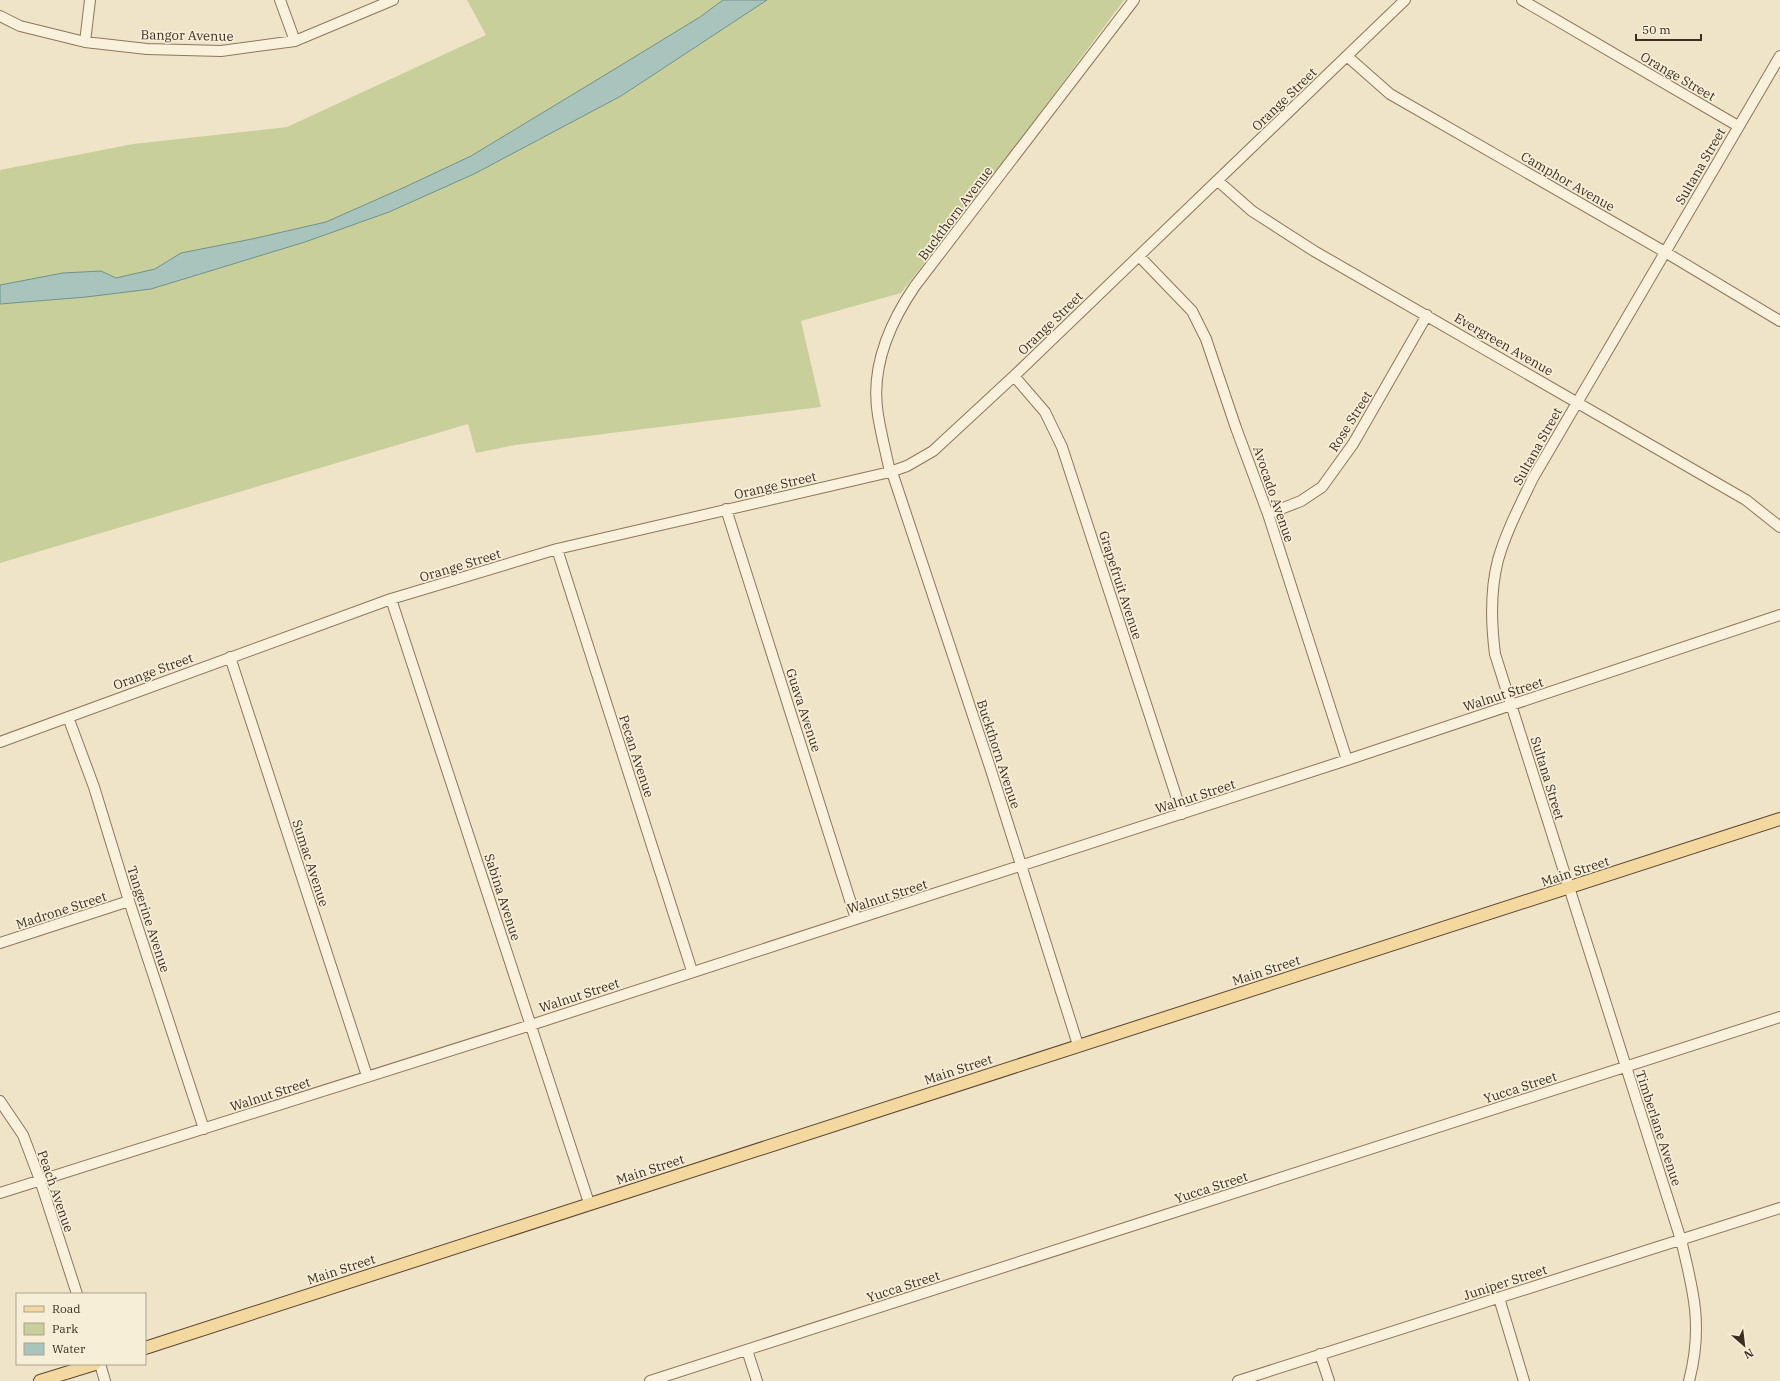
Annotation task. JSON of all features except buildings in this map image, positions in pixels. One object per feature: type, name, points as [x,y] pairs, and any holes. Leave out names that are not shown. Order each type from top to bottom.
[{"type":"main road","name":"Main Street","points":[[146,1348],[589,1203],[1780,819]]},
{"type":"main road","points":[[40,1381],[92,1365]]},
{"type":"street","points":[[85,42],[90,0]]},
{"type":"street","points":[[280,0],[295,41]]},
{"type":"street","name":"Bangor Avenue","points":[[0,16],[20,26],[85,42],[147,49],[221,51],[295,41],[393,0]]},
{"type":"street","name":"Buckthorn Avenue","points":[[1078,1045],[1021,865],[891,472],[877,414],[876,388],[881,353],[894,320],[904,303],[1134,0]]},
{"type":"street","name":"Orange Street","points":[[0,742],[391,599],[557,549],[891,472],[907,466],[933,451],[1014,376],[1348,57],[1405,0]]},
{"type":"street","name":"Orange Street","points":[[1522,0],[1738,126]]},
{"type":"street","name":"Sultana Street","points":[[1568,888],[1495,654],[1492,633],[1494,586],[1498,560],[1515,514],[1533,478],[1780,56]]},
{"type":"street","name":"Camphor Avenue","points":[[1348,57],[1390,94],[1665,252],[1780,321]]},
{"type":"street","name":"Evergreen Avenue","points":[[1218,181],[1252,211],[1308,247],[1578,401],[1746,500],[1780,527]]},
{"type":"street","name":"Avocado Avenue","points":[[1139,256],[1192,311],[1206,339],[1236,428],[1268,514],[1347,760]]},
{"type":"street","name":"Rose Street","points":[[1268,514],[1301,501],[1322,487],[1353,444],[1427,315]]},
{"type":"street","name":"Grapefruit Avenue","points":[[1014,376],[1045,412],[1062,447],[1182,814]]},
{"type":"street","name":"Guava Avenue","points":[[726,509],[856,919]]},
{"type":"street","name":"Pecan Avenue","points":[[557,549],[692,971]]},
{"type":"street","name":"Sabina Avenue","points":[[391,599],[589,1203]]},
{"type":"street","name":"Walnut Street","points":[[0,1193],[531,1025],[692,971],[1182,814],[1780,616]]},
{"type":"street","name":"Sumac Avenue","points":[[230,657],[367,1076]]},
{"type":"street","name":"Tangerine Avenue","points":[[68,717],[94,787],[129,901],[204,1129]]},
{"type":"street","name":"Timberlane Avenue","points":[[1568,888],[1681,1240],[1691,1280],[1697,1333],[1695,1359],[1689,1381]]},
{"type":"street","name":"Madrone Street","points":[[0,943],[129,901]]},
{"type":"street","name":"Yucca Street","points":[[650,1381],[1780,1017]]},
{"type":"street","name":"Peach Avenue","points":[[0,1101],[23,1135],[40,1180],[77,1293]]},
{"type":"street","name":"Juniper Street","points":[[1238,1381],[1780,1208]]},
{"type":"street","points":[[1499,1298],[1524,1381]]},
{"type":"street","points":[[747,1350],[757,1381]]},
{"type":"street","points":[[1320,1354],[1328,1381]]},
{"type":"street","points":[[100,1365],[105,1381]]},
{"type":"green space","points":[[467,0],[1124,0],[1017,144],[901,293],[801,321],[821,407],[515,445],[476,453],[468,424],[0,563],[0,170],[133,144],[287,127],[486,35]]},
{"type":"water","points":[[723,0],[767,0],[621,96],[474,174],[389,212],[305,242],[151,289],[86,297],[0,304],[0,285],[63,273],[101,271],[116,278],[155,269],[181,253],[326,222],[471,156],[700,17]]}]
